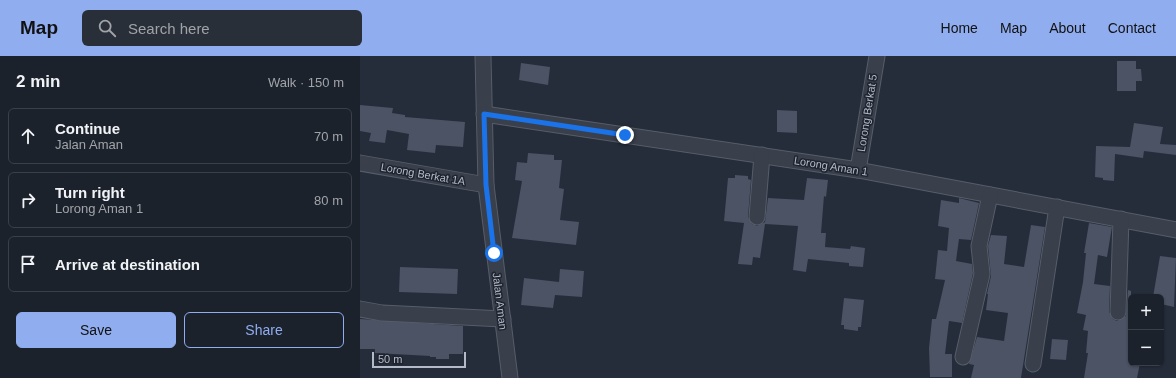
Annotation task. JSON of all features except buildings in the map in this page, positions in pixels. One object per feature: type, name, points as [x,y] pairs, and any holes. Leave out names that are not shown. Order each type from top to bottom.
[{"type":"street","name":"Jalan Aman","points":[[482,56],[486,185],[510,378]]},
{"type":"street","name":"Lorong Berkat 5","points":[[858,170],[877,56]]},
{"type":"street","name":"Lorong Aman 1","points":[[484,114],[858,170],[1176,230]]},
{"type":"street","points":[[757,217],[762,155]]},
{"type":"street","name":"Lorong Berkat 1A","points":[[360,163],[486,185]]},
{"type":"street","points":[[963,357],[982,274],[979,246],[990,195]]},
{"type":"street","points":[[1033,364],[1057,207]]},
{"type":"street","points":[[1118,312],[1121,220]]},
{"type":"street","points":[[360,309],[382,313],[503,320]]},
{"type":"route","points":[[494,253],[486,185],[484,114],[625,135]]}]
